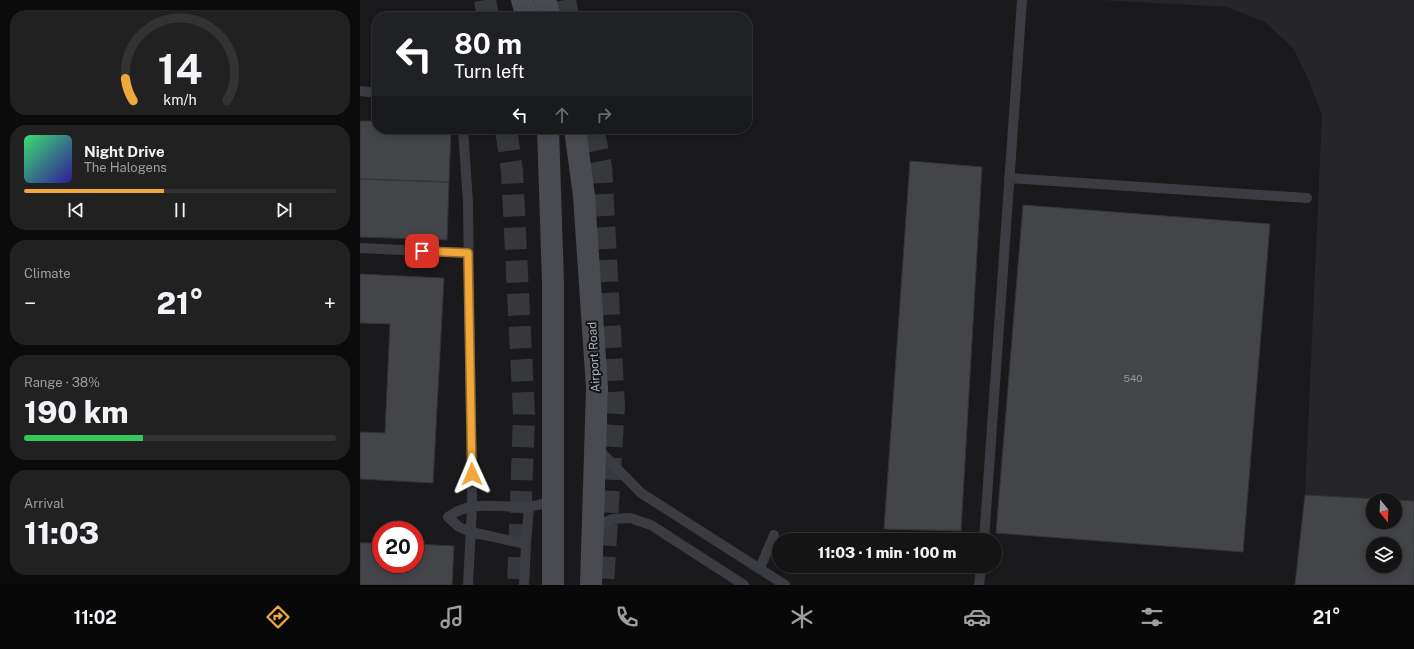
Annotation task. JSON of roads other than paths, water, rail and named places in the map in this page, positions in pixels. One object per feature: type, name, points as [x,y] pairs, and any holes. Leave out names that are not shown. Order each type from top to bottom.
[{"type":"main road","points":[[522,0],[526,12]]},
{"type":"main road","points":[[545,0],[549,12]]},
{"type":"main road","points":[[548,134],[553,283],[553,585]]},
{"type":"main road","name":"Airport Road","points":[[576,134],[584,196],[597,388],[591,585]]},
{"type":"lane","points":[[985,533],[1022,0]]},
{"type":"lane","points":[[360,91],[372,92]]},
{"type":"lane","points":[[462,134],[468,203],[472,506],[468,585]]},
{"type":"lane","points":[[1009,178],[1307,198]]},
{"type":"lane","points":[[360,248],[468,253]]},
{"type":"lane","points":[[596,447],[641,493],[785,585]]},
{"type":"lane","points":[[526,544],[471,532],[459,527],[448,517],[459,509],[472,506],[529,507],[554,501]]},
{"type":"lane","points":[[524,585],[529,507]]},
{"type":"lane","points":[[593,530],[598,525],[613,519],[630,518],[650,525],[744,585]]},
{"type":"lane","points":[[760,568],[772,540]]},
{"type":"lane","points":[[979,585],[980,573]]},
{"type":"tunnel","points":[[485,0],[487,12]]},
{"type":"tunnel","points":[[565,0],[567,12]]},
{"type":"tunnel","points":[[507,134],[512,171],[524,414],[518,585]]},
{"type":"tunnel","points":[[594,134],[601,166],[614,406],[603,585]]}]
